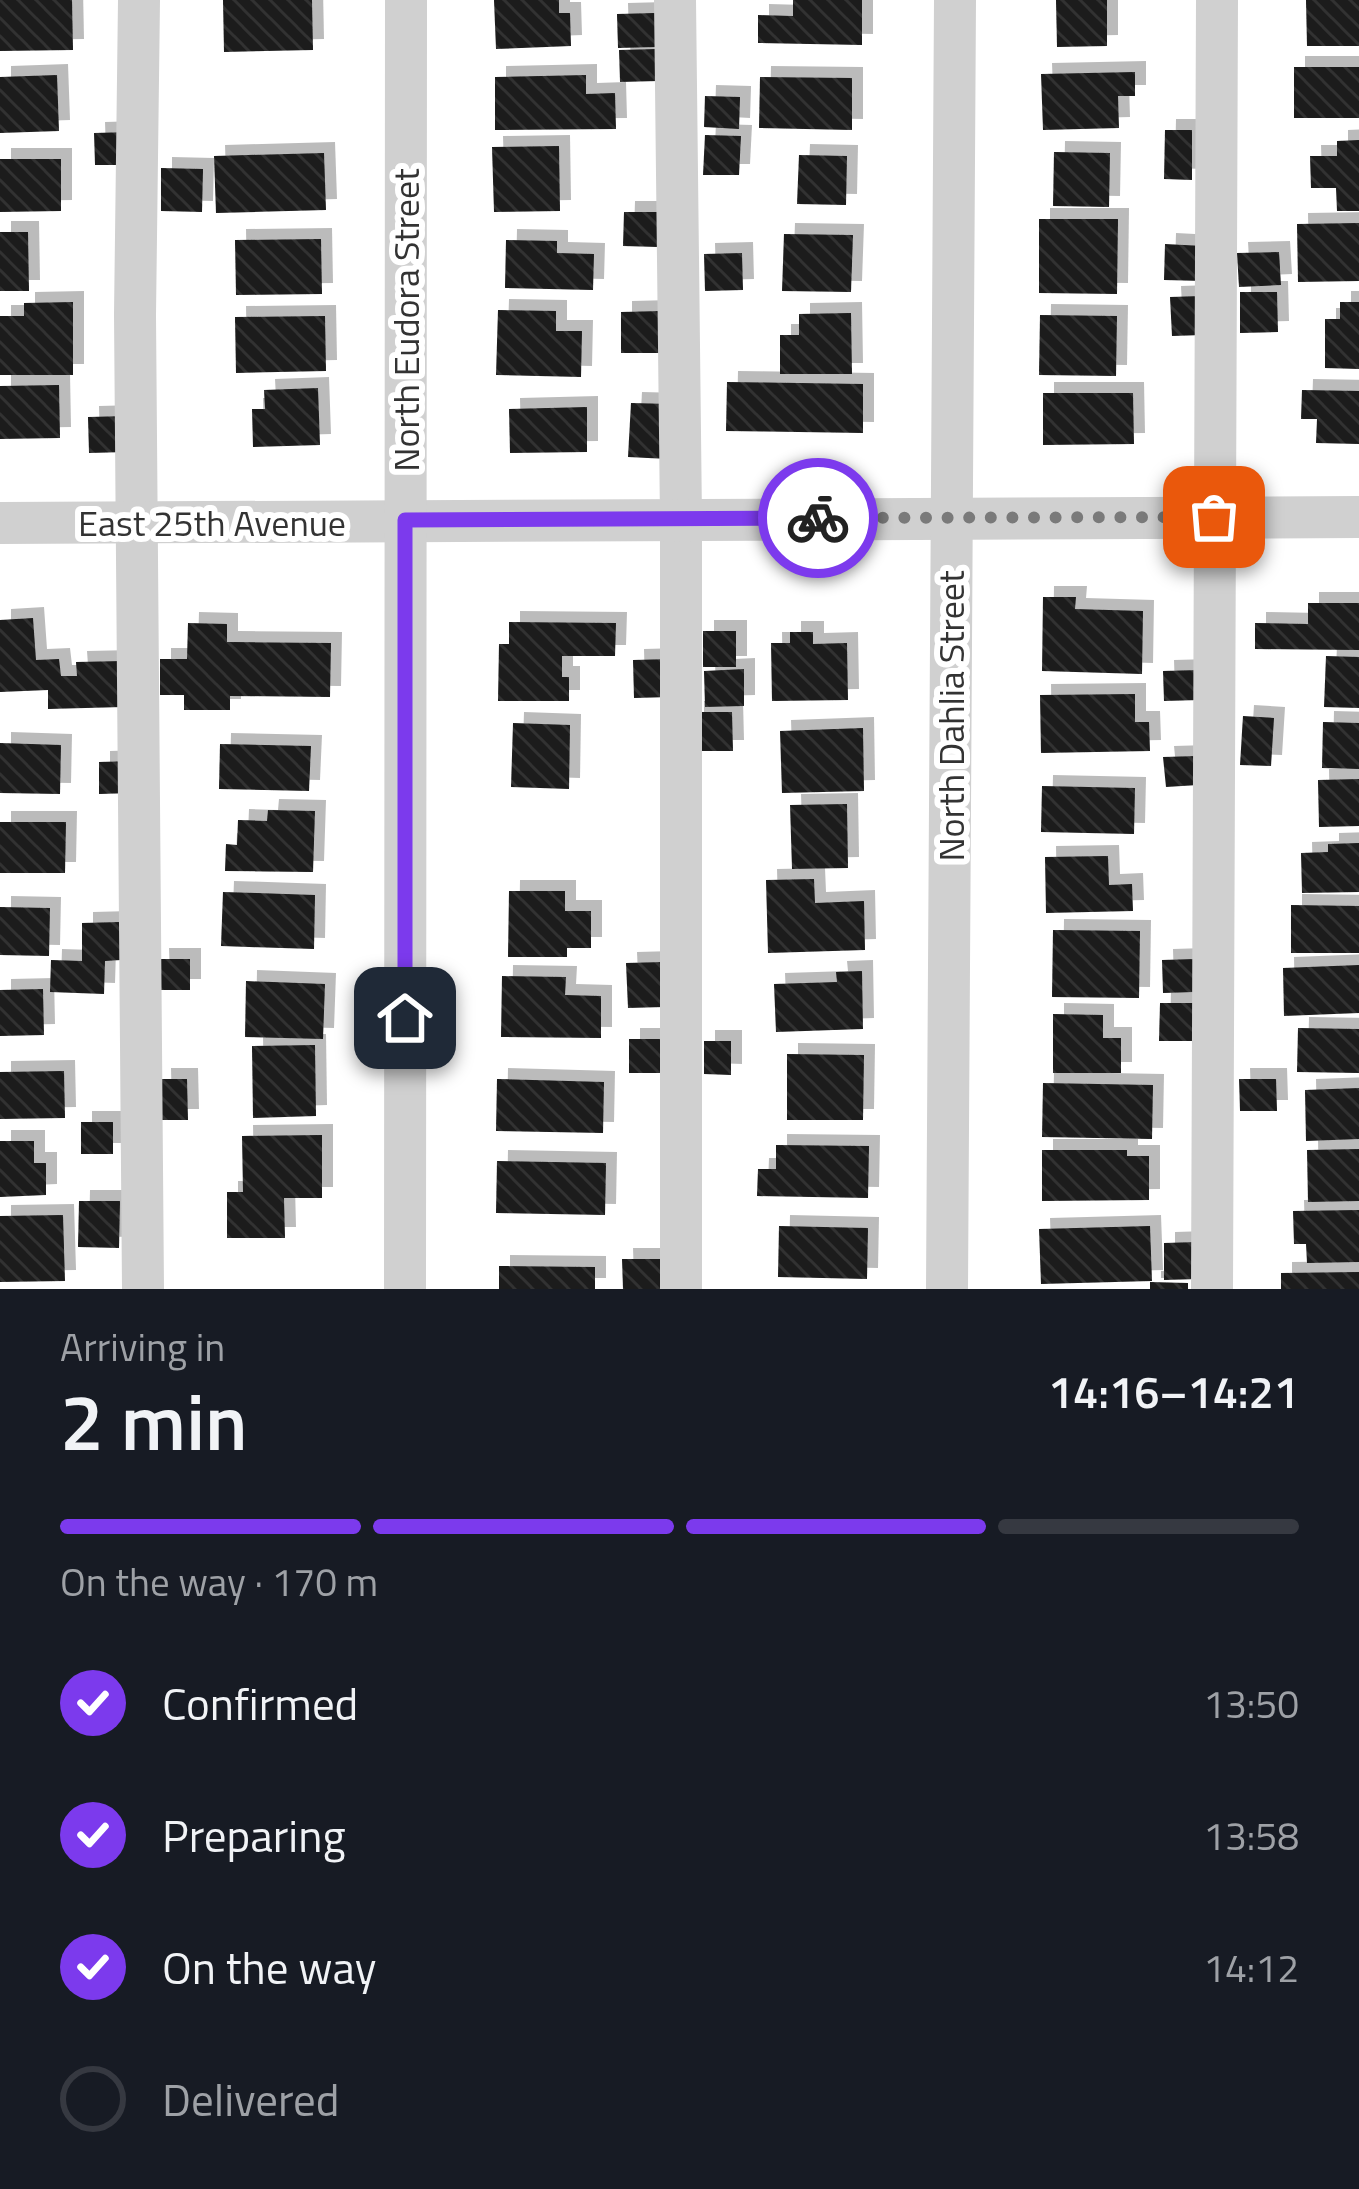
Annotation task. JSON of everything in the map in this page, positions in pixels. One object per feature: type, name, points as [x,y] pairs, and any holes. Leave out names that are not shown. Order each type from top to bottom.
[{"type":"street","points":[[140,0],[137,522],[143,1289]]},
{"type":"street","name":"North Eudora Street","points":[[405,1289],[406,0]]},
{"type":"street","points":[[675,0],[681,1289]]},
{"type":"street","name":"North Dahlia Street","points":[[947,1289],[955,0]]},
{"type":"street","points":[[1212,1289],[1217,0]]},
{"type":"street","name":"East 25th Avenue","points":[[0,523],[1359,517]]},
{"type":"building","points":[[0,0],[72,0],[73,50],[0,51]]},
{"type":"building","points":[[223,0],[312,0],[313,50],[224,52]]},
{"type":"building","points":[[494,0],[559,0],[559,13],[570,13],[571,46],[496,49]]},
{"type":"building","points":[[793,0],[862,0],[862,45],[758,43],[758,15],[793,16]]},
{"type":"building","points":[[1056,0],[1107,0],[1107,46],[1057,47]]},
{"type":"building","points":[[1306,0],[1359,0],[1359,46],[1307,46]]},
{"type":"building","points":[[655,13],[656,47],[618,48],[617,14]]},
{"type":"building","points":[[657,49],[658,81],[620,82],[619,50]]},
{"type":"building","points":[[1294,67],[1359,67],[1359,118],[1294,118]]},
{"type":"building","points":[[1135,72],[1135,96],[1118,96],[1119,128],[1043,130],[1041,74]]},
{"type":"building","points":[[57,75],[59,131],[0,133],[0,77]]},
{"type":"building","points":[[586,75],[586,94],[615,93],[616,129],[495,130],[495,77]]},
{"type":"building","points":[[760,77],[852,78],[852,130],[759,128]]},
{"type":"building","points":[[705,96],[740,97],[739,129],[704,127]]},
{"type":"building","points":[[1165,130],[1192,130],[1192,180],[1164,179]]},
{"type":"building","points":[[130,132],[131,165],[95,165],[94,133]]},
{"type":"building","points":[[705,135],[741,136],[739,175],[703,175]]},
{"type":"building","points":[[1359,140],[1359,211],[1337,211],[1336,188],[1311,188],[1310,156],[1337,156],[1337,141]]},
{"type":"building","points":[[559,146],[560,211],[494,212],[492,147]]},
{"type":"building","points":[[1054,152],[1110,153],[1109,207],[1053,206]]},
{"type":"building","points":[[324,153],[326,210],[216,213],[214,156]]},
{"type":"building","points":[[799,155],[847,156],[846,205],[797,204]]},
{"type":"building","points":[[0,159],[61,159],[61,211],[0,212]]},
{"type":"building","points":[[161,168],[203,169],[202,212],[161,211]]},
{"type":"building","points":[[624,212],[658,212],[658,247],[623,246]]},
{"type":"building","points":[[1039,219],[1118,219],[1117,294],[1039,293]]},
{"type":"building","points":[[1359,223],[1359,281],[1298,282],[1297,224]]},
{"type":"building","points":[[0,232],[28,232],[29,291],[0,291]]},
{"type":"building","points":[[784,234],[853,235],[851,292],[782,291]]},
{"type":"building","points":[[321,239],[322,294],[236,295],[235,240]]},
{"type":"building","points":[[506,240],[557,241],[557,253],[594,254],[593,290],[505,288]]},
{"type":"building","points":[[1165,244],[1203,246],[1203,281],[1164,280]]},
{"type":"building","points":[[1279,252],[1281,285],[1239,287],[1237,253]]},
{"type":"building","points":[[742,253],[743,290],[705,291],[704,254]]},
{"type":"building","points":[[1240,292],[1277,292],[1278,332],[1240,333]]},
{"type":"building","points":[[1201,296],[1203,335],[1172,336],[1170,297]]},
{"type":"building","points":[[73,302],[73,375],[0,375],[0,316],[24,316],[24,303]]},
{"type":"building","points":[[1340,302],[1359,302],[1359,369],[1325,368],[1325,319],[1340,319]]},
{"type":"building","points":[[498,310],[556,311],[556,331],[582,331],[581,377],[496,375]]},
{"type":"building","points":[[661,311],[661,353],[621,353],[621,312]]},
{"type":"building","points":[[851,313],[852,374],[780,374],[780,335],[799,335],[799,314]]},
{"type":"building","points":[[1040,315],[1117,316],[1116,376],[1039,375]]},
{"type":"building","points":[[325,316],[326,371],[236,373],[235,317]]},
{"type":"building","points":[[727,382],[863,384],[863,433],[726,431]]},
{"type":"building","points":[[59,385],[60,438],[0,439],[0,386]]},
{"type":"building","points":[[318,388],[320,445],[253,447],[252,409],[265,409],[264,390]]},
{"type":"building","points":[[1302,390],[1359,391],[1359,444],[1316,443],[1317,419],[1301,419]]},
{"type":"building","points":[[1043,393],[1133,393],[1134,444],[1043,445]]},
{"type":"building","points":[[631,403],[671,404],[668,459],[628,457]]},
{"type":"building","points":[[587,407],[587,452],[510,453],[509,409]]},
{"type":"building","points":[[126,416],[127,452],[89,453],[88,417]]},
{"type":"building","points":[[1043,597],[1076,597],[1075,609],[1143,611],[1142,674],[1042,671]]},
{"type":"building","points":[[1308,603],[1359,603],[1359,650],[1255,649],[1255,623],[1308,624]]},
{"type":"building","points":[[33,618],[36,660],[59,659],[61,676],[77,676],[76,662],[123,661],[123,707],[48,709],[48,690],[0,692],[0,620]]},
{"type":"building","points":[[509,622],[616,623],[615,656],[562,656],[562,677],[569,677],[569,701],[498,701],[499,644],[509,644]]},
{"type":"building","points":[[188,623],[227,624],[227,642],[331,643],[330,697],[230,696],[230,710],[184,710],[184,695],[160,695],[160,659],[187,659]]},
{"type":"building","points":[[703,631],[736,631],[736,667],[703,667]]},
{"type":"building","points":[[790,632],[813,632],[813,644],[847,643],[848,700],[772,701],[771,643],[790,643]]},
{"type":"building","points":[[1326,656],[1359,657],[1359,708],[1324,707]]},
{"type":"building","points":[[670,659],[671,697],[634,698],[633,660]]},
{"type":"building","points":[[744,669],[744,706],[705,707],[704,671]]},
{"type":"building","points":[[1199,670],[1200,700],[1164,701],[1163,671]]},
{"type":"building","points":[[1135,694],[1135,722],[1149,722],[1150,751],[1041,753],[1040,695]]},
{"type":"building","points":[[693,712],[732,712],[733,751],[693,751]]},
{"type":"building","points":[[1243,716],[1274,718],[1271,766],[1240,765]]},
{"type":"building","points":[[1323,722],[1359,723],[1359,769],[1322,768]]},
{"type":"building","points":[[513,723],[570,725],[569,789],[511,787]]},
{"type":"building","points":[[863,728],[864,791],[782,793],[780,731]]},
{"type":"building","points":[[0,743],[61,745],[60,794],[0,793]]},
{"type":"building","points":[[220,744],[311,746],[309,791],[219,789]]},
{"type":"building","points":[[1197,756],[1198,785],[1166,787],[1163,757]]},
{"type":"building","points":[[132,761],[133,793],[99,794],[99,762]]},
{"type":"building","points":[[1359,779],[1359,826],[1319,827],[1318,780]]},
{"type":"building","points":[[1042,786],[1135,788],[1134,834],[1041,832]]},
{"type":"building","points":[[847,804],[848,868],[792,869],[790,805]]},
{"type":"building","points":[[268,810],[315,811],[313,872],[225,871],[226,844],[237,845],[238,820],[267,821]]},
{"type":"building","points":[[0,822],[66,822],[65,873],[0,873]]},
{"type":"building","points":[[1359,843],[1359,892],[1302,893],[1301,853],[1328,852],[1328,844]]},
{"type":"building","points":[[1108,856],[1109,885],[1132,884],[1133,911],[1046,913],[1045,857]]},
{"type":"building","points":[[814,879],[815,903],[864,901],[865,950],[768,953],[766,880]]},
{"type":"building","points":[[509,891],[565,891],[565,911],[591,911],[591,948],[567,948],[567,957],[508,957]]},
{"type":"building","points":[[223,892],[315,895],[314,949],[221,946]]},
{"type":"building","points":[[1291,905],[1359,906],[1359,953],[1291,953]]},
{"type":"building","points":[[0,907],[50,908],[49,956],[0,955]]},
{"type":"building","points":[[120,922],[121,960],[105,961],[104,994],[50,992],[51,960],[82,961],[82,923]]},
{"type":"building","points":[[1053,930],[1140,931],[1139,998],[1052,997]]},
{"type":"building","points":[[158,959],[190,959],[190,990],[159,990]]},
{"type":"building","points":[[1194,959],[1195,992],[1163,993],[1162,960]]},
{"type":"building","points":[[663,962],[664,1007],[628,1008],[626,963]]},
{"type":"building","points":[[1359,965],[1359,1013],[1284,1016],[1283,968]]},
{"type":"building","points":[[862,971],[863,1029],[776,1032],[774,984],[837,982],[836,972]]},
{"type":"building","points":[[502,976],[566,977],[565,995],[601,996],[601,1038],[501,1037]]},
{"type":"building","points":[[246,981],[325,984],[323,1039],[245,1037]]},
{"type":"building","points":[[43,989],[44,1035],[0,1036],[0,990]]},
{"type":"building","points":[[1160,1003],[1197,1003],[1196,1041],[1159,1041]]},
{"type":"building","points":[[1053,1014],[1103,1015],[1103,1038],[1121,1038],[1121,1073],[1053,1073]]},
{"type":"building","points":[[1298,1028],[1359,1029],[1359,1073],[1297,1072]]},
{"type":"building","points":[[629,1039],[662,1039],[662,1073],[629,1073]]},
{"type":"building","points":[[704,1041],[731,1041],[731,1075],[704,1074]]},
{"type":"building","points":[[315,1045],[316,1116],[253,1118],[252,1046]]},
{"type":"building","points":[[787,1054],[864,1055],[863,1120],[787,1120]]},
{"type":"building","points":[[64,1071],[65,1118],[0,1119],[0,1072]]},
{"type":"building","points":[[160,1079],[187,1079],[188,1120],[161,1120]]},
{"type":"building","points":[[497,1079],[604,1082],[603,1133],[496,1131]]},
{"type":"building","points":[[1239,1079],[1276,1079],[1277,1111],[1240,1111]]},
{"type":"building","points":[[1043,1083],[1153,1085],[1152,1139],[1042,1137]]},
{"type":"building","points":[[1359,1088],[1359,1139],[1306,1141],[1305,1090]]},
{"type":"building","points":[[81,1122],[113,1122],[113,1154],[81,1154]]},
{"type":"building","points":[[322,1135],[322,1198],[284,1198],[285,1238],[227,1238],[227,1192],[243,1192],[242,1136]]},
{"type":"building","points":[[0,1141],[34,1141],[34,1163],[46,1163],[46,1195],[0,1197]]},
{"type":"building","points":[[776,1145],[869,1146],[868,1198],[757,1196],[758,1169],[776,1169]]},
{"type":"building","points":[[1359,1149],[1359,1201],[1308,1202],[1307,1150]]},
{"type":"building","points":[[1042,1150],[1127,1150],[1127,1156],[1149,1156],[1149,1200],[1042,1201]]},
{"type":"building","points":[[497,1161],[606,1163],[605,1215],[496,1213]]},
{"type":"building","points":[[79,1201],[120,1201],[119,1248],[78,1247]]},
{"type":"building","points":[[1359,1210],[1359,1262],[1307,1263],[1306,1244],[1294,1244],[1293,1211]]},
{"type":"building","points":[[63,1215],[65,1281],[0,1282],[0,1216]]},
{"type":"building","points":[[779,1226],[868,1228],[867,1279],[778,1277]]},
{"type":"building","points":[[1150,1226],[1152,1281],[1041,1284],[1039,1229]]},
{"type":"building","points":[[1197,1242],[1198,1279],[1164,1280],[1164,1243]]},
{"type":"building","points":[[622,1259],[660,1259],[660,1289],[623,1289]]},
{"type":"building","points":[[499,1266],[595,1267],[595,1289],[499,1289]]},
{"type":"building","points":[[1359,1272],[1359,1289],[1281,1289],[1281,1273]]},
{"type":"building","points":[[1150,1282],[1188,1283],[1188,1289],[1150,1289]]},
{"type":"way so far","points":[[818,518],[1214,517]]},
{"type":"route","points":[[405,1018],[405,520],[818,518]]}]
